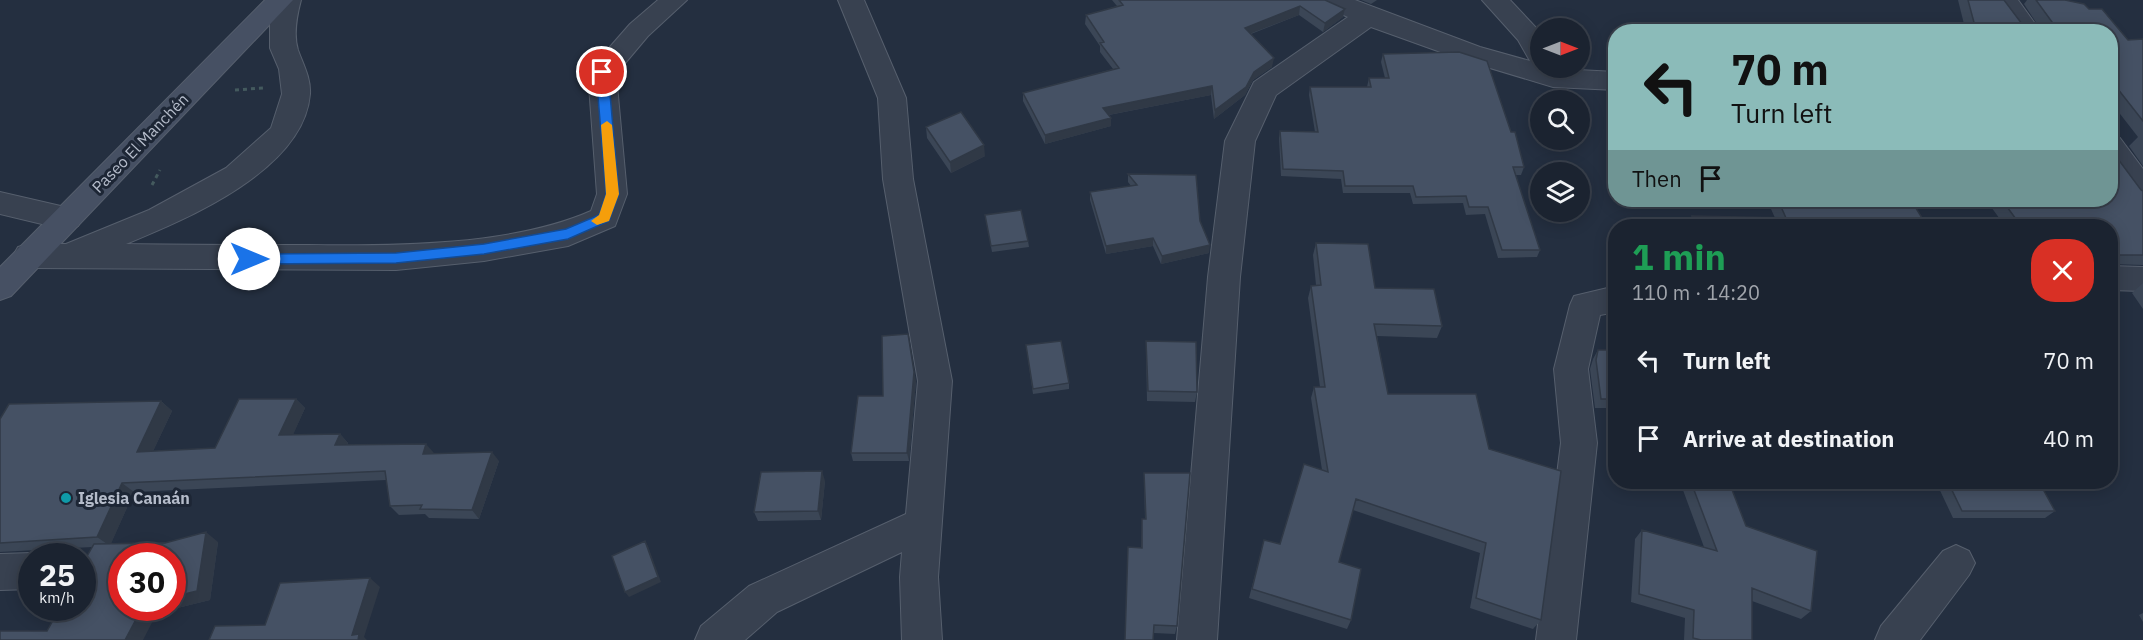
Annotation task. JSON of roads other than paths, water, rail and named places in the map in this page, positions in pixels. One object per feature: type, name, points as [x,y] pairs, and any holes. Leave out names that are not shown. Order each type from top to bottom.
[{"type":"street","name":"Paseo El Manchén","points":[[0,287],[280,0]]},
{"type":"street","points":[[63,257],[160,218],[237,176],[284,133],[296,94],[292,69],[284,48],[283,18],[288,0]]},
{"type":"street","points":[[29,256],[396,258],[484,249],[568,234],[604,218],[612,194],[602,72],[639,30],[674,0]]},
{"type":"street","points":[[851,0],[892,98],[898,179],[935,381],[919,577],[922,640]]},
{"type":"street","points":[[1332,0],[1368,16],[1470,53],[1530,64]]},
{"type":"street","points":[[1495,0],[1530,37]]},
{"type":"street","points":[[2004,0],[2022,24]]},
{"type":"street","points":[[1197,640],[1224,277],[1240,141],[1264,89],[1368,16]]},
{"type":"street","points":[[1590,76],[1608,79]]},
{"type":"street","points":[[2118,156],[2143,190]]},
{"type":"street","points":[[0,203],[67,218]]},
{"type":"street","points":[[2118,278],[2143,279]]},
{"type":"street","points":[[1556,640],[1579,443],[1571,369],[1586,305],[1608,301]]},
{"type":"street","points":[[715,640],[763,599],[924,523]]},
{"type":"street","points":[[1894,640],[1956,564]]},
{"type":"street","points":[[0,572],[18,571]]},
{"type":"place","name":"Iglesia Canaán","points":[[66,498]]}]
